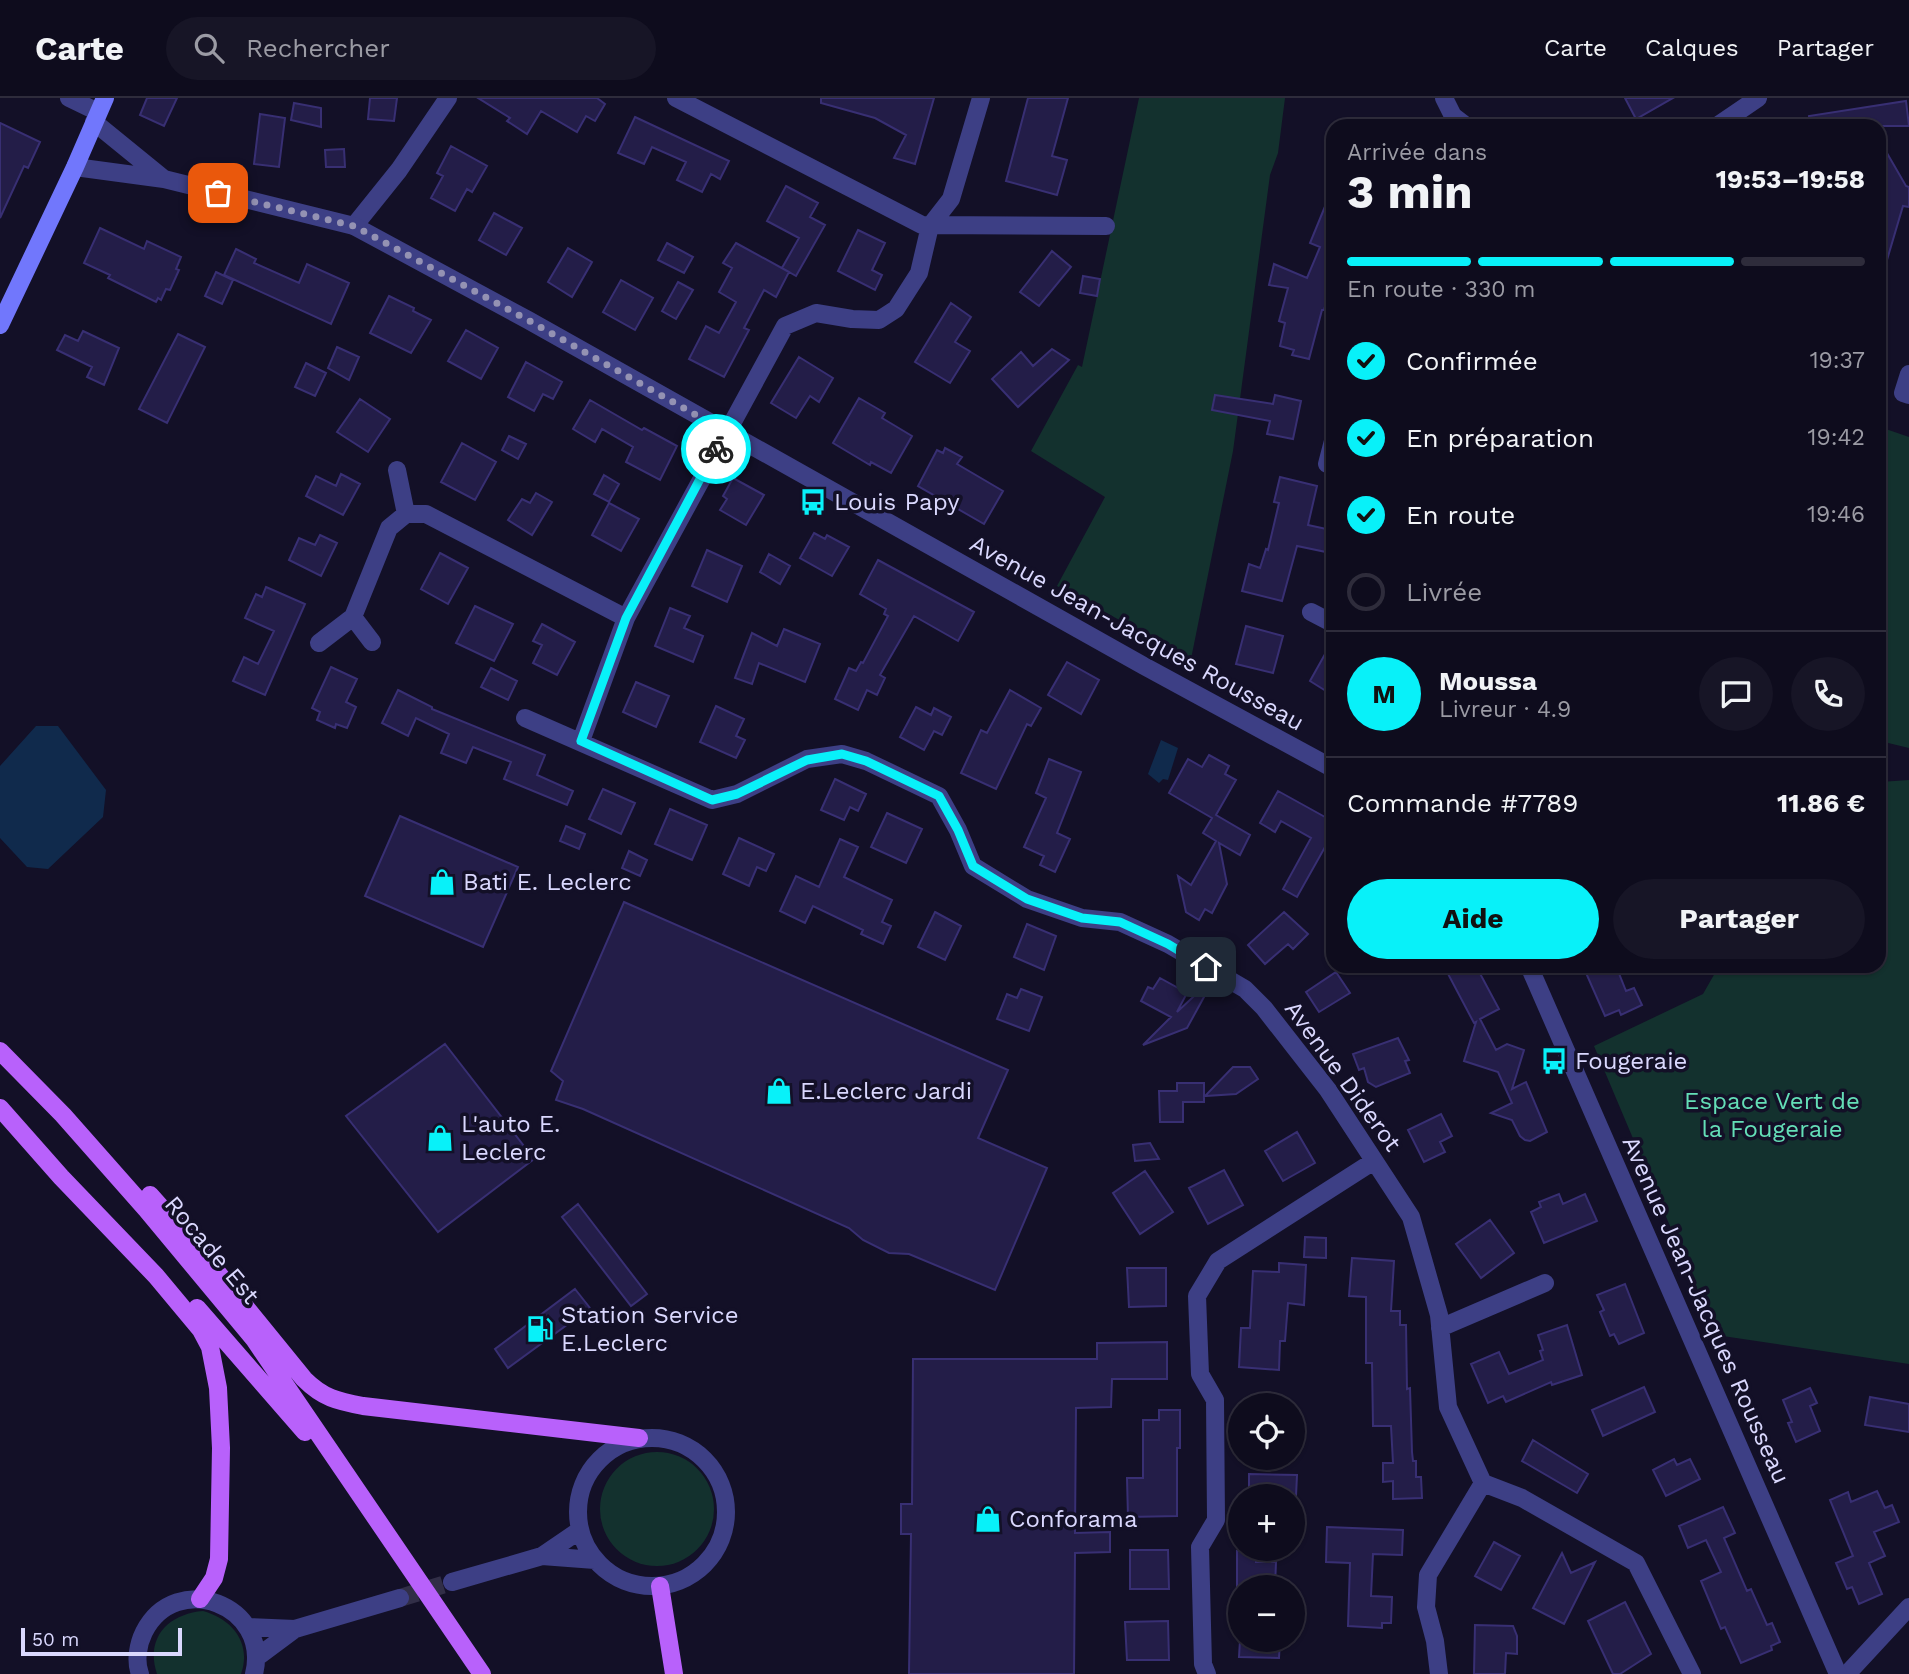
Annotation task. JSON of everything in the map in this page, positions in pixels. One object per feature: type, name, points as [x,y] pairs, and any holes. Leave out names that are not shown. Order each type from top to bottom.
[{"type":"main road","points":[[0,325],[99,111]]},
{"type":"main road","name":"Rocade Est","points":[[0,1051],[63,1115],[254,1339],[482,1674]]},
{"type":"main road","name":"Rocade Est","points":[[0,1099],[168,1275],[363,1499]]},
{"type":"main road","points":[[0,1108],[61,1177],[156,1276],[201,1330],[210,1347],[218,1388],[221,1448],[219,1559],[214,1578],[200,1599]]},
{"type":"main road","points":[[63,1115],[138,1182],[199,1250],[317,1392],[341,1402],[363,1406],[639,1438]]},
{"type":"main road","points":[[660,1586],[674,1674]]},
{"type":"street","name":"Avenue Jean-Jacques Rousseau","points":[[69,98],[99,111],[163,179]]},
{"type":"street","points":[[354,226],[399,170],[448,98]]},
{"type":"street","points":[[676,98],[922,225],[1106,226]]},
{"type":"street","points":[[581,741],[626,618],[785,326],[816,313],[879,320],[896,309],[919,273],[930,226],[951,200],[981,98]]},
{"type":"street","points":[[1444,98],[1457,119]]},
{"type":"street","points":[[1727,119],[1758,98]]},
{"type":"street","name":"Avenue Jean-Jacques Rousseau","points":[[75,167],[163,179],[354,226],[528,320],[1326,765]]},
{"type":"street","points":[[1909,374],[1903,393],[1909,395]]},
{"type":"street","points":[[397,470],[406,514]]},
{"type":"street","points":[[319,643],[353,617],[389,528],[406,514],[426,514],[626,618]]},
{"type":"street","points":[[1311,612],[1326,620]]},
{"type":"street","points":[[353,617],[372,642]]},
{"type":"street","name":"Avenue Diderot","points":[[525,718],[712,800],[737,794],[807,760],[842,754],[866,761],[939,796],[958,830],[973,866],[1027,899],[1082,918],[1120,922],[1168,944],[1245,989],[1328,1090],[1411,1217],[1439,1315],[1448,1407],[1483,1483]]},
{"type":"street","name":"Avenue Jean-Jacques Rousseau","points":[[1532,973],[1838,1674]]},
{"type":"street","points":[[1207,1674],[1203,1664],[1200,1547],[1216,1520],[1215,1400],[1200,1374],[1197,1296],[1218,1261],[1374,1161]]},
{"type":"street","points":[[1440,1328],[1545,1283]]},
{"type":"street","points":[[659,1437],[679,1442],[696,1451],[710,1465],[721,1482],[726,1497],[724,1530],[719,1545],[704,1565],[684,1579],[660,1586],[642,1586],[624,1581],[608,1572],[586,1546],[580,1530],[578,1510],[581,1490],[590,1471],[603,1456],[619,1444],[639,1438],[659,1437]]},
{"type":"street","points":[[1439,1674],[1435,1641],[1426,1607],[1429,1575],[1483,1483],[1522,1498],[1636,1563],[1692,1674]]},
{"type":"street","points":[[452,1582],[542,1556],[580,1530]]},
{"type":"street","points":[[542,1556],[595,1559]]},
{"type":"street","points":[[247,1628],[295,1629],[400,1598]]},
{"type":"street","points":[[140,1674],[138,1654],[148,1625],[171,1605],[200,1599],[228,1608],[247,1628],[252,1637],[255,1666]]},
{"type":"street","points":[[1847,1674],[1909,1607]]},
{"type":"street","points":[[255,1666],[295,1629]]},
{"type":"green space","points":[[1139,98],[1285,98],[1278,153],[1270,175],[1233,451],[1191,659],[1057,586],[1105,497],[1031,451],[1078,365],[1082,367]]},
{"type":"green space","points":[[1886,429],[1909,437],[1909,748],[1886,742]]},
{"type":"green space","name":"Espace Vert de la Fougeraie","points":[[1909,780],[1909,1364],[1716,1335],[1594,1046],[1703,994],[1715,973],[1886,973],[1886,782]]},
{"type":"green space","points":[[657,1452],[679,1457],[697,1469],[709,1487],[714,1509],[709,1531],[697,1549],[679,1561],[657,1566],[635,1561],[617,1549],[605,1531],[600,1509],[605,1487],[617,1469],[635,1457]]},
{"type":"green space","points":[[203,1611],[223,1620],[237,1634],[244,1652],[241,1674],[157,1674],[154,1649],[162,1630],[179,1617]]},
{"type":"water","points":[[36,726],[58,726],[106,790],[103,817],[48,869],[27,867],[0,838],[0,766]]},
{"type":"water","points":[[1161,740],[1178,748],[1168,780],[1163,779],[1159,783],[1148,774]]},
{"type":"building","points":[[147,98],[177,98],[164,126],[140,115]]},
{"type":"building","points":[[370,98],[397,98],[394,121],[368,119]]},
{"type":"building","points":[[478,98],[597,98],[605,104],[595,121],[586,116],[577,132],[541,111],[527,134],[507,121],[510,118]]},
{"type":"building","points":[[821,98],[934,98],[915,164],[894,158],[906,135],[875,118],[821,103]]},
{"type":"building","points":[[1028,98],[1068,98],[1052,156],[1067,160],[1057,195],[1006,181]]},
{"type":"building","points":[[1625,98],[1673,98],[1636,119]]},
{"type":"building","points":[[1906,101],[1909,126],[1886,126],[1886,119],[1809,119],[1809,116]]},
{"type":"building","points":[[294,103],[321,108],[321,127],[291,120]]},
{"type":"building","points":[[260,114],[285,118],[279,167],[254,164]]},
{"type":"building","points":[[635,117],[729,161],[720,179],[711,174],[702,192],[677,180],[686,162],[652,147],[644,164],[618,153]]},
{"type":"building","points":[[0,123],[40,142],[28,168],[24,166],[0,218]]},
{"type":"building","points":[[451,146],[487,166],[472,192],[467,189],[455,211],[431,198],[443,176],[437,173]]},
{"type":"building","points":[[344,149],[345,167],[326,167],[325,150]]},
{"type":"building","points":[[1886,151],[1909,187],[1909,207],[1903,206],[1886,263]]},
{"type":"building","points":[[786,186],[818,203],[810,217],[825,225],[796,276],[782,268],[799,238],[767,221]]},
{"type":"building","points":[[1326,204],[1326,303],[1309,359],[1292,355],[1294,350],[1280,346],[1285,323],[1279,321],[1288,288],[1269,285],[1274,264],[1307,278],[1320,247],[1310,243]]},
{"type":"building","points":[[494,213],[522,228],[506,255],[479,240]]},
{"type":"building","points":[[100,228],[144,249],[147,241],[181,257],[176,269],[179,270],[170,290],[166,289],[161,300],[158,298],[156,302],[84,263]]},
{"type":"building","points":[[858,230],[885,243],[872,270],[882,275],[875,290],[838,271]]},
{"type":"building","points":[[667,243],[693,257],[684,273],[658,260]]},
{"type":"building","points":[[736,243],[789,272],[776,297],[764,290],[744,328],[749,330],[724,377],[689,359],[706,326],[719,333],[736,302],[719,292],[732,268],[723,263]]},
{"type":"building","points":[[568,248],[592,262],[572,297],[548,282]]},
{"type":"building","points":[[236,249],[256,259],[254,263],[299,283],[307,264],[349,283],[331,324],[224,275]]},
{"type":"building","points":[[1052,251],[1071,267],[1039,306],[1020,292]]},
{"type":"building","points":[[216,272],[233,280],[222,304],[205,296]]},
{"type":"building","points":[[1083,276],[1100,279],[1097,296],[1080,293]]},
{"type":"building","points":[[621,280],[653,298],[635,330],[603,312]]},
{"type":"building","points":[[678,282],[693,290],[676,319],[662,311]]},
{"type":"building","points":[[389,296],[431,320],[411,353],[370,333]]},
{"type":"building","points":[[951,303],[971,317],[955,342],[970,351],[950,383],[915,362]]},
{"type":"building","points":[[466,330],[498,348],[481,379],[448,361]]},
{"type":"building","points":[[83,331],[119,348],[104,385],[87,377],[92,367],[57,350],[65,335],[78,341]]},
{"type":"building","points":[[178,334],[205,347],[167,423],[139,409]]},
{"type":"building","points":[[337,347],[359,357],[349,380],[328,368]]},
{"type":"building","points":[[1052,349],[1069,360],[1018,407],[992,379],[1021,352],[1033,366]]},
{"type":"building","points":[[799,357],[833,378],[819,402],[810,396],[796,418],[771,403]]},
{"type":"building","points":[[526,362],[562,382],[553,399],[543,394],[534,411],[508,397]]},
{"type":"building","points":[[306,363],[326,373],[315,396],[295,387]]},
{"type":"building","points":[[1215,395],[1273,404],[1275,395],[1301,401],[1293,439],[1267,434],[1270,421],[1212,410]]},
{"type":"building","points":[[859,398],[885,413],[882,418],[912,436],[891,473],[871,462],[870,465],[833,443]]},
{"type":"building","points":[[360,399],[390,419],[368,452],[337,432]]},
{"type":"building","points":[[590,400],[642,430],[644,428],[677,446],[660,480],[626,462],[633,447],[602,429],[595,442],[573,429]]},
{"type":"building","points":[[509,436],[526,444],[518,459],[502,450]]},
{"type":"building","points":[[462,443],[496,462],[475,500],[441,482]]},
{"type":"building","points":[[945,448],[962,457],[957,464],[1003,491],[984,524],[918,486],[937,450],[943,453]]},
{"type":"building","points":[[341,474],[360,484],[343,515],[306,496],[316,476],[336,486]]},
{"type":"building","points":[[604,475],[619,484],[609,502],[594,494]]},
{"type":"building","points":[[1280,477],[1317,486],[1308,525],[1326,529],[1326,552],[1297,546],[1282,601],[1242,591],[1249,564],[1260,568],[1266,549],[1268,550],[1279,503],[1274,502]]},
{"type":"building","points":[[733,478],[764,495],[746,525],[720,510],[727,499],[723,496]]},
{"type":"building","points":[[536,493],[552,502],[532,535],[508,520],[522,499],[530,503]]},
{"type":"building","points":[[609,503],[639,519],[621,551],[592,535]]},
{"type":"building","points":[[814,533],[825,539],[827,535],[849,547],[832,576],[800,558]]},
{"type":"building","points":[[320,535],[337,543],[321,576],[289,560],[299,538],[315,545]]},
{"type":"building","points":[[707,550],[742,566],[727,602],[692,586]]},
{"type":"building","points":[[440,553],[468,568],[448,604],[421,589]]},
{"type":"building","points":[[769,554],[790,566],[780,584],[760,572]]},
{"type":"building","points":[[878,560],[974,612],[958,641],[914,616],[880,675],[885,678],[877,695],[867,690],[858,710],[835,699],[849,668],[856,671],[861,662],[863,663],[888,616],[884,614],[886,609],[860,594]]},
{"type":"building","points":[[266,587],[305,604],[265,695],[233,681],[244,657],[258,664],[274,631],[245,618],[256,594],[262,597]]},
{"type":"building","points":[[475,606],[513,624],[494,661],[456,643]]},
{"type":"building","points":[[670,608],[690,616],[684,628],[703,636],[693,662],[655,646]]},
{"type":"building","points":[[542,624],[575,642],[557,675],[533,663],[542,645],[533,641]]},
{"type":"building","points":[[1246,626],[1283,636],[1273,673],[1236,664]]},
{"type":"building","points":[[784,629],[820,644],[805,682],[759,663],[752,684],[735,678],[752,633],[777,646]]},
{"type":"building","points":[[1326,652],[1326,691],[1310,681]]},
{"type":"building","points":[[1067,662],[1099,680],[1081,714],[1048,695]]},
{"type":"building","points":[[331,667],[357,679],[346,702],[356,707],[347,728],[336,724],[335,728],[317,720],[320,712],[312,708]]},
{"type":"building","points":[[491,668],[517,681],[508,700],[481,687]]},
{"type":"building","points":[[636,682],[669,696],[656,727],[623,712]]},
{"type":"building","points":[[398,690],[432,709],[545,755],[537,775],[573,791],[567,805],[504,779],[511,762],[473,747],[466,763],[441,753],[449,734],[416,718],[408,736],[382,723]]},
{"type":"building","points":[[1010,690],[1041,708],[1031,726],[1027,724],[996,789],[961,773],[981,730],[987,733]]},
{"type":"building","points":[[716,706],[744,719],[736,736],[745,740],[736,758],[700,742]]},
{"type":"building","points":[[916,707],[931,715],[934,708],[951,717],[942,735],[934,731],[924,750],[900,737]]},
{"type":"building","points":[[1209,755],[1229,766],[1225,774],[1236,780],[1216,815],[1250,835],[1240,855],[1219,843],[1227,884],[1212,913],[1205,909],[1199,920],[1186,912],[1178,876],[1191,885],[1216,841],[1203,833],[1212,818],[1169,793],[1188,759],[1202,767]]},
{"type":"building","points":[[1049,759],[1081,772],[1057,833],[1070,839],[1055,872],[1040,865],[1044,856],[1024,847],[1046,798],[1036,793]]},
{"type":"building","points":[[835,779],[866,794],[858,811],[850,807],[844,820],[821,810]]},
{"type":"building","points":[[603,789],[635,803],[621,834],[589,819]]},
{"type":"building","points":[[1278,791],[1326,818],[1326,848],[1297,897],[1283,889],[1311,838],[1281,821],[1275,832],[1260,823]]},
{"type":"building","points":[[670,809],[707,825],[692,860],[655,844]]},
{"type":"building","points":[[887,813],[922,829],[906,863],[871,847]]},
{"type":"building","name":"Bati E. Leclerc","points":[[400,816],[518,867],[483,947],[365,896]]},
{"type":"building","points":[[566,826],[585,834],[579,849],[560,841]]},
{"type":"building","points":[[739,838],[774,854],[766,871],[757,867],[749,886],[723,874]]},
{"type":"building","points":[[840,839],[858,847],[844,877],[892,900],[882,922],[891,926],[883,944],[861,934],[863,930],[813,906],[805,923],[780,911],[796,876],[819,887]]},
{"type":"building","points":[[629,851],[647,860],[640,876],[622,868]]},
{"type":"building","name":"E.Leclerc Jardi","points":[[624,902],[1008,1070],[978,1138],[1047,1168],[995,1290],[909,1254],[889,1253],[863,1240],[849,1228],[583,1109],[556,1100],[563,1081],[551,1071]]},
{"type":"building","points":[[935,912],[961,926],[945,960],[918,947]]},
{"type":"building","points":[[1284,912],[1308,934],[1293,949],[1288,944],[1265,964],[1248,945]]},
{"type":"building","points":[[1027,924],[1056,936],[1044,970],[1014,957]]},
{"type":"building","points":[[1337,973],[1350,993],[1319,1012],[1306,992]]},
{"type":"building","points":[[1448,973],[1480,973],[1499,1009],[1480,1019],[1496,1050],[1507,1044],[1524,1050],[1512,1089],[1526,1082],[1547,1132],[1530,1141],[1525,1140],[1512,1120],[1491,1113],[1512,1103],[1498,1072],[1464,1061],[1476,1022],[1474,1023]]},
{"type":"building","points":[[1586,973],[1619,973],[1626,991],[1634,988],[1642,1005],[1621,1015],[1619,1010],[1605,1016]]},
{"type":"building","points":[[1160,978],[1187,993],[1177,1012],[1207,984],[1210,986],[1187,1028],[1143,1045],[1171,1017],[1141,1001],[1148,987],[1153,989]]},
{"type":"building","points":[[1021,989],[1042,997],[1029,1031],[997,1019],[1007,994],[1017,998]]},
{"type":"building","points":[[1398,1038],[1409,1060],[1405,1061],[1410,1073],[1376,1087],[1368,1082],[1364,1068],[1359,1070],[1353,1054]]},
{"type":"building","name":"L'auto E. Leclerc","points":[[445,1044],[534,1159],[438,1232],[346,1116]]},
{"type":"building","points":[[1233,1067],[1250,1067],[1258,1079],[1236,1094],[1205,1096]]},
{"type":"building","points":[[1177,1083],[1204,1083],[1204,1102],[1183,1102],[1183,1122],[1160,1122],[1159,1091],[1177,1091]]},
{"type":"building","points":[[1441,1114],[1452,1136],[1440,1142],[1445,1152],[1424,1162],[1408,1130]]},
{"type":"building","points":[[1297,1132],[1315,1163],[1283,1181],[1265,1151]]},
{"type":"building","points":[[1150,1143],[1159,1159],[1135,1161],[1133,1145]]},
{"type":"building","points":[[1224,1170],[1243,1205],[1208,1224],[1189,1188]]},
{"type":"building","points":[[1145,1171],[1173,1212],[1140,1234],[1113,1193]]},
{"type":"building","points":[[1559,1194],[1563,1204],[1585,1194],[1597,1221],[1544,1243],[1531,1212],[1541,1207],[1539,1202]]},
{"type":"building","points":[[578,1204],[647,1294],[631,1306],[562,1217]]},
{"type":"building","points":[[1490,1220],[1514,1253],[1481,1278],[1456,1244]]},
{"type":"building","points":[[1305,1237],[1326,1238],[1326,1258],[1304,1257]]},
{"type":"building","points":[[1352,1258],[1394,1261],[1391,1311],[1400,1311],[1400,1325],[1406,1325],[1412,1452],[1413,1461],[1416,1461],[1416,1477],[1421,1477],[1422,1498],[1393,1499],[1393,1481],[1383,1482],[1383,1463],[1393,1463],[1391,1426],[1373,1426],[1372,1363],[1366,1363],[1366,1297],[1349,1296]]},
{"type":"building","points":[[1279,1263],[1306,1265],[1304,1305],[1288,1303],[1285,1341],[1280,1341],[1279,1370],[1239,1367],[1241,1328],[1250,1328],[1253,1271],[1279,1272]]},
{"type":"building","points":[[1127,1268],[1166,1268],[1166,1306],[1129,1307]]},
{"type":"building","points":[[1625,1284],[1644,1333],[1619,1344],[1614,1334],[1610,1336],[1600,1312],[1604,1310],[1597,1295]]},
{"type":"building","name":"Station Service E.Leclerc","points":[[575,1289],[590,1308],[508,1368],[495,1349]]},
{"type":"building","points":[[1567,1325],[1582,1375],[1552,1385],[1551,1382],[1506,1402],[1503,1396],[1488,1403],[1471,1364],[1499,1352],[1509,1374],[1543,1360],[1538,1335]]},
{"type":"building","name":"Conforama","points":[[1167,1342],[1167,1379],[1112,1379],[1111,1407],[1076,1408],[1075,1533],[1110,1532],[1110,1552],[1075,1553],[1074,1674],[909,1674],[911,1534],[901,1534],[901,1504],[912,1504],[913,1359],[1097,1359],[1097,1343]]},
{"type":"building","points":[[1644,1387],[1655,1412],[1603,1436],[1592,1410]]},
{"type":"building","points":[[1810,1388],[1817,1403],[1810,1406],[1820,1431],[1796,1442],[1783,1400]]},
{"type":"building","points":[[1870,1397],[1909,1404],[1909,1432],[1865,1425]]},
{"type":"building","points":[[1159,1410],[1180,1410],[1177,1516],[1128,1517],[1127,1478],[1143,1478],[1143,1420],[1159,1420]]},
{"type":"building","points":[[1533,1440],[1588,1474],[1577,1493],[1522,1461]]},
{"type":"building","points":[[1674,1459],[1677,1465],[1690,1459],[1700,1479],[1666,1496],[1653,1470]]},
{"type":"building","points":[[1249,1474],[1297,1475],[1297,1484],[1249,1484]]},
{"type":"building","points":[[1877,1491],[1885,1508],[1892,1505],[1899,1522],[1874,1532],[1885,1556],[1869,1563],[1882,1594],[1859,1604],[1852,1587],[1847,1589],[1836,1563],[1853,1556],[1830,1500],[1848,1492],[1851,1502]]},
{"type":"building","points":[[1723,1507],[1735,1533],[1724,1538],[1747,1591],[1751,1589],[1767,1625],[1772,1623],[1780,1642],[1771,1646],[1772,1650],[1741,1663],[1725,1627],[1721,1629],[1701,1581],[1721,1572],[1706,1540],[1688,1548],[1679,1526]]},
{"type":"building","points":[[1327,1527],[1403,1530],[1402,1555],[1373,1554],[1371,1596],[1392,1597],[1391,1623],[1382,1623],[1382,1628],[1348,1626],[1350,1563],[1326,1562]]},
{"type":"building","points":[[1494,1542],[1520,1556],[1501,1590],[1475,1576]]},
{"type":"building","points":[[1130,1550],[1168,1550],[1169,1589],[1130,1589]]},
{"type":"building","points":[[1562,1553],[1571,1573],[1595,1562],[1564,1624],[1533,1608]]},
{"type":"building","points":[[1237,1561],[1276,1562],[1275,1575],[1237,1575]]},
{"type":"building","points":[[1625,1602],[1651,1654],[1620,1674],[1613,1674],[1588,1621]]},
{"type":"building","points":[[1168,1621],[1169,1660],[1127,1660],[1125,1622]]},
{"type":"building","points":[[1475,1625],[1513,1626],[1517,1636],[1517,1654],[1506,1653],[1505,1674],[1474,1674]]},
{"type":"building","points":[[1239,1652],[1279,1652],[1279,1658],[1239,1657]]},
{"type":"tunnel","points":[[400,1598],[452,1582]]},
{"type":"way so far","points":[[218,193],[354,226],[726,432],[716,449]]},
{"type":"place","name":"Louis Papy","points":[[813,502]]},
{"type":"place","name":"Bati E. Leclerc","points":[[442,882]]},
{"type":"place","name":"Fougeraie","points":[[1554,1061]]},
{"type":"place","name":"E.Leclerc Jardi","points":[[779,1091]]},
{"type":"place","name":"L'auto E. Leclerc","points":[[440,1138]]},
{"type":"place","name":"Station Service E.Leclerc","points":[[540,1329]]},
{"type":"place","name":"Conforama","points":[[988,1519]]},
{"type":"route","points":[[716,449],[626,618],[581,741],[712,800],[737,794],[807,760],[842,754],[866,761],[939,796],[958,830],[973,866],[1027,899],[1082,918],[1120,922],[1168,944],[1206,967]]}]
